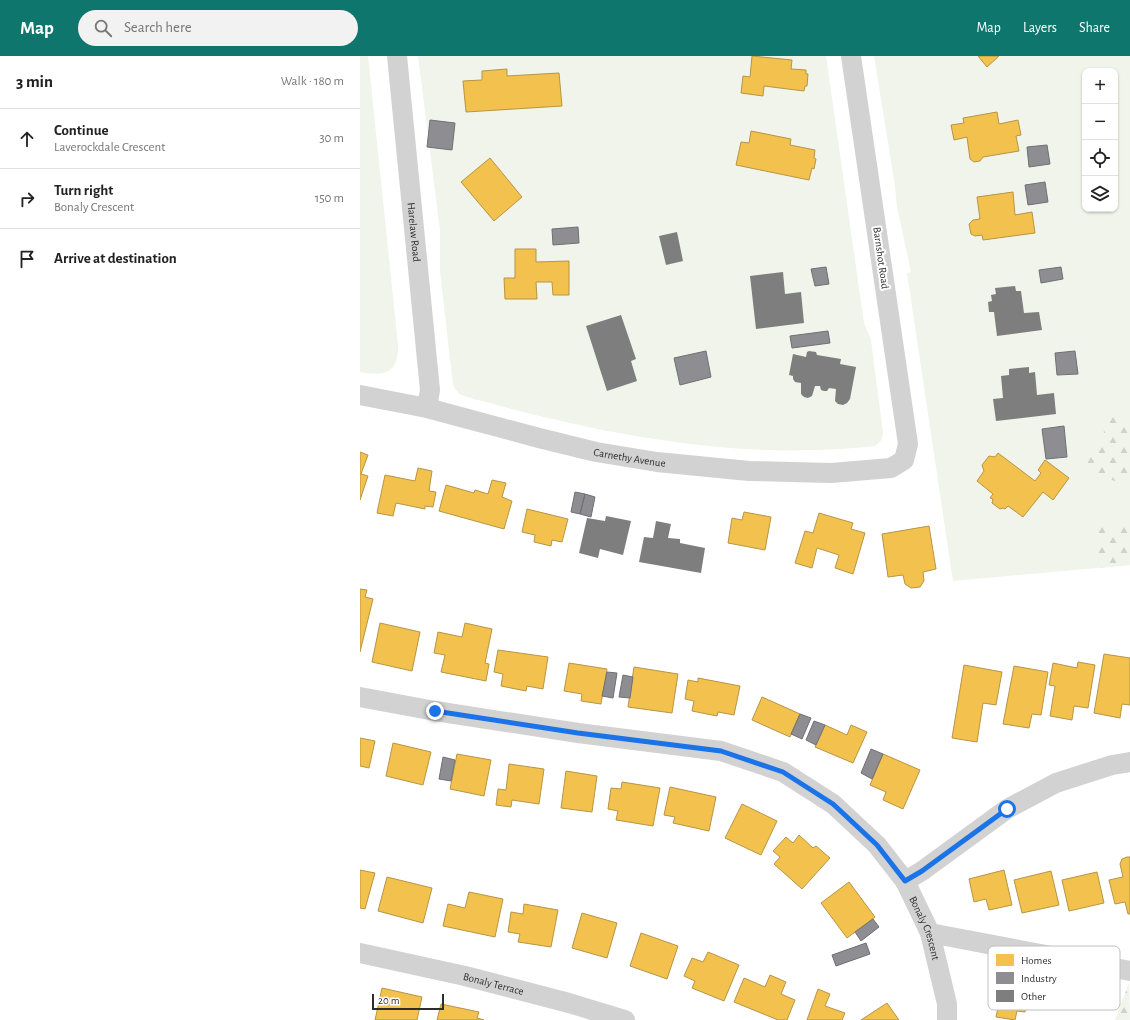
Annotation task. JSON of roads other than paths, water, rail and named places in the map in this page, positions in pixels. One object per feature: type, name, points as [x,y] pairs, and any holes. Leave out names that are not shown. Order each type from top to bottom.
[{"type":"street","name":"Harelaw Road","points":[[397,56],[430,390],[427,408]]},
{"type":"street","name":"Barnshot Road","points":[[851,56],[908,444],[904,460]]},
{"type":"street","name":"Carnethy Avenue","points":[[360,395],[427,408],[596,452],[657,462],[749,471],[831,473],[891,468],[904,460]]},
{"type":"street","name":"Bonaly Crescent","points":[[360,697],[435,711],[578,733],[721,751],[783,772],[833,804],[877,845],[905,881],[930,933],[947,1004],[948,1020]]},
{"type":"street","points":[[905,881],[922,871],[1007,809],[1056,783],[1112,765],[1130,762]]},
{"type":"street","points":[[930,933],[998,946]]},
{"type":"street","name":"Bonaly Terrace","points":[[360,953],[465,976],[569,1003],[625,1020]]},
{"type":"street","points":[[1120,969],[1130,971]]}]
